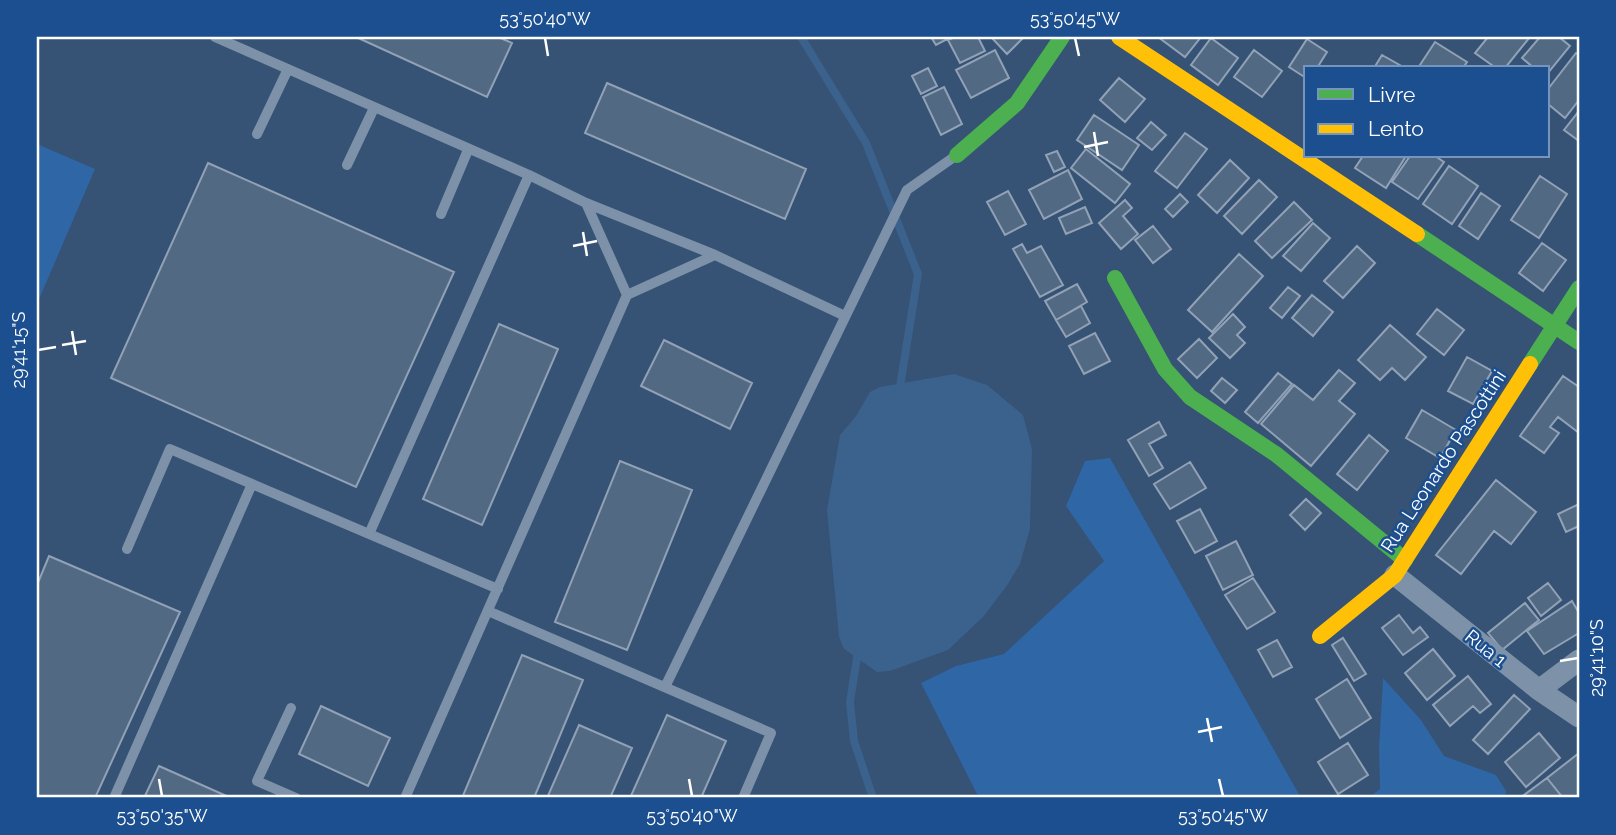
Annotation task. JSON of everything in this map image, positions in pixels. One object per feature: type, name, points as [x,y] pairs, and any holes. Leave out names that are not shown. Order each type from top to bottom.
[{"type":"street","points":[[957,155],[1017,103],[1062,37]]},
{"type":"street","points":[[1119,37],[1579,342]]},
{"type":"street","points":[[1115,278],[1165,369],[1190,397],[1277,455],[1400,567]]},
{"type":"street","name":"Rua Leonardo Pascottini","points":[[1320,636],[1400,567],[1579,288]]},
{"type":"street","name":"Rua 1","points":[[1400,567],[1539,690],[1579,717]]},
{"type":"street","points":[[1539,690],[1579,660]]},
{"type":"lane","points":[[215,37],[586,203],[715,255],[845,316]]},
{"type":"lane","points":[[257,134],[288,69]]},
{"type":"lane","points":[[347,165],[374,108]]},
{"type":"lane","points":[[441,214],[468,150]]},
{"type":"lane","points":[[665,687],[907,190],[957,155]]},
{"type":"lane","points":[[369,534],[528,175]]},
{"type":"lane","points":[[586,203],[627,295]]},
{"type":"lane","points":[[405,798],[627,295],[715,255]]},
{"type":"lane","points":[[127,549],[170,449],[498,589]]},
{"type":"lane","points":[[114,798],[252,484]]},
{"type":"lane","points":[[488,611],[771,733],[743,798]]},
{"type":"lane","points":[[291,708],[257,780],[296,798]]},
{"type":"shaded area","points":[[37,144],[95,169],[37,304]]},
{"type":"shaded area","points":[[954,374],[987,385],[1023,415],[1032,449],[1030,529],[1020,564],[1008,584],[984,616],[948,650],[890,671],[877,672],[844,649],[839,637],[827,510],[840,435],[856,416],[870,392],[880,387]]},
{"type":"shaded area","points":[[1110,458],[1301,798],[979,798],[921,683],[956,666],[1004,654],[1104,561],[1066,506],[1085,461]]},
{"type":"shaded area","points":[[1383,678],[1421,720],[1444,756],[1496,775],[1506,791],[1505,798],[1368,798],[1380,789],[1379,747]]},
{"type":"building","points":[[356,37],[498,37],[512,43],[487,97]]},
{"type":"building","points":[[931,37],[951,37],[936,45]]},
{"type":"building","points":[[955,37],[978,37],[985,51],[960,63],[948,40]]},
{"type":"building","points":[[991,37],[1024,37],[1007,54]]},
{"type":"building","points":[[1158,37],[1201,37],[1185,57]]},
{"type":"building","points":[[1488,37],[1530,37],[1507,66],[1493,66],[1475,53]]},
{"type":"building","points":[[1540,37],[1559,37],[1570,46],[1550,71],[1550,66],[1532,66],[1522,58]]},
{"type":"building","points":[[1211,38],[1238,58],[1218,85],[1191,65]]},
{"type":"building","points":[[1307,39],[1327,52],[1318,66],[1304,66],[1304,77],[1289,67]]},
{"type":"building","points":[[1435,42],[1467,62],[1464,66],[1419,66]]},
{"type":"building","points":[[995,50],[1009,78],[971,98],[956,70]]},
{"type":"building","points":[[1254,50],[1282,71],[1262,97],[1234,77]]},
{"type":"building","points":[[1576,53],[1579,55],[1579,100],[1565,118],[1550,106],[1550,86]]},
{"type":"building","points":[[1382,55],[1401,66],[1375,66]]},
{"type":"building","points":[[928,68],[937,86],[921,94],[912,76]]},
{"type":"building","points":[[1119,78],[1145,99],[1125,122],[1100,100]]},
{"type":"building","points":[[607,83],[806,169],[785,219],[585,133]]},
{"type":"building","points":[[944,87],[962,124],[941,135],[923,97]]},
{"type":"building","points":[[1579,111],[1579,141],[1564,130]]},
{"type":"building","points":[[1094,115],[1139,145],[1122,170],[1077,140]]},
{"type":"building","points":[[1151,122],[1166,135],[1152,150],[1137,138]]},
{"type":"building","points":[[1185,133],[1207,149],[1177,188],[1155,171]]},
{"type":"building","points":[[1086,149],[1130,184],[1115,203],[1071,168]]},
{"type":"building","points":[[1057,151],[1065,167],[1054,172],[1046,155]]},
{"type":"building","points":[[1362,158],[1405,158],[1386,188],[1355,168]]},
{"type":"building","points":[[1409,158],[1438,158],[1444,162],[1418,199],[1392,182]]},
{"type":"building","points":[[1230,160],[1249,178],[1217,213],[1198,195]]},
{"type":"building","points":[[208,163],[454,272],[356,487],[111,378]]},
{"type":"building","points":[[1449,166],[1478,186],[1452,224],[1423,204]]},
{"type":"building","points":[[1068,170],[1082,199],[1044,219],[1029,190]]},
{"type":"building","points":[[1540,176],[1567,194],[1539,238],[1511,220]]},
{"type":"building","points":[[1259,180],[1277,197],[1242,234],[1224,216]]},
{"type":"building","points":[[1008,191],[1026,224],[1005,235],[987,202]]},
{"type":"building","points":[[1481,193],[1500,206],[1478,239],[1459,226]]},
{"type":"building","points":[[1180,194],[1188,202],[1173,217],[1165,209]]},
{"type":"building","points":[[1125,200],[1132,208],[1123,216],[1138,234],[1121,249],[1099,223]]},
{"type":"building","points":[[1294,202],[1312,220],[1272,258],[1255,241]]},
{"type":"building","points":[[1085,207],[1092,223],[1066,234],[1059,218]]},
{"type":"building","points":[[1313,223],[1330,238],[1301,271],[1283,256]]},
{"type":"building","points":[[1153,226],[1171,249],[1153,263],[1135,240]]},
{"type":"building","points":[[1542,243],[1566,260],[1543,291],[1519,273]]},
{"type":"building","points":[[1022,244],[1027,253],[1041,246],[1063,285],[1040,297],[1013,249]]},
{"type":"building","points":[[1357,246],[1375,263],[1343,298],[1324,281]]},
{"type":"building","points":[[1239,254],[1263,276],[1212,332],[1188,310]]},
{"type":"building","points":[[1077,284],[1087,302],[1056,320],[1045,301]]},
{"type":"building","points":[[1288,287],[1300,296],[1282,318],[1270,308]]},
{"type":"building","points":[[1312,295],[1333,312],[1313,336],[1292,318]]},
{"type":"building","points":[[1081,306],[1090,323],[1066,337],[1056,320]]},
{"type":"building","points":[[1437,309],[1464,330],[1444,355],[1417,334]]},
{"type":"building","points":[[1233,314],[1245,327],[1237,335],[1245,343],[1230,358],[1209,338]]},
{"type":"building","points":[[499,324],[558,349],[482,525],[423,499]]},
{"type":"building","points":[[1390,325],[1426,357],[1405,380],[1392,368],[1380,380],[1358,360]]},
{"type":"building","points":[[1095,333],[1110,361],[1084,374],[1069,346]]},
{"type":"building","points":[[1199,339],[1217,358],[1197,378],[1178,359]]},
{"type":"building","points":[[664,340],[752,383],[730,429],[641,386]]},
{"type":"building","points":[[1467,357],[1492,371],[1473,404],[1448,391]]},
{"type":"building","points":[[1339,370],[1355,383],[1339,401],[1355,414],[1311,466],[1261,424],[1294,385],[1313,400]]},
{"type":"building","points":[[1278,373],[1292,384],[1258,423],[1245,412]]},
{"type":"building","points":[[1563,376],[1579,387],[1579,433],[1558,417],[1550,427],[1559,433],[1544,453],[1520,436]]},
{"type":"building","points":[[1222,378],[1237,390],[1225,403],[1211,391]]},
{"type":"building","points":[[1422,410],[1456,430],[1440,458],[1406,438]]},
{"type":"building","points":[[1159,422],[1166,435],[1149,444],[1163,468],[1149,476],[1128,440]]},
{"type":"building","points":[[1369,435],[1388,451],[1357,490],[1337,474]]},
{"type":"building","points":[[620,461],[692,490],[627,650],[555,622]]},
{"type":"building","points":[[1190,462],[1206,488],[1170,509],[1154,484]]},
{"type":"building","points":[[1496,480],[1536,512],[1511,544],[1494,531],[1461,574],[1436,555]]},
{"type":"building","points":[[1306,499],[1321,513],[1305,530],[1290,515]]},
{"type":"building","points":[[1579,504],[1579,526],[1566,532],[1558,514]]},
{"type":"building","points":[[1200,509],[1217,541],[1195,553],[1177,521]]},
{"type":"building","points":[[1236,541],[1253,575],[1223,590],[1206,556]]},
{"type":"building","points":[[49,556],[180,612],[95,798],[37,798],[37,585]]},
{"type":"building","points":[[1253,578],[1275,612],[1247,629],[1225,595]]},
{"type":"building","points":[[1548,583],[1561,600],[1541,616],[1528,598]]},
{"type":"building","points":[[1572,601],[1579,613],[1579,633],[1544,654],[1527,631]]},
{"type":"building","points":[[1525,603],[1539,620],[1502,650],[1488,633]]},
{"type":"building","points":[[1399,615],[1413,633],[1420,627],[1428,637],[1403,655],[1382,628]]},
{"type":"building","points":[[1343,638],[1366,674],[1354,681],[1332,645]]},
{"type":"building","points":[[1277,640],[1292,667],[1273,677],[1258,650]]},
{"type":"building","points":[[1433,649],[1455,676],[1427,700],[1405,673]]},
{"type":"building","points":[[522,655],[583,680],[534,798],[462,798]]},
{"type":"building","points":[[1468,676],[1491,704],[1480,713],[1473,706],[1450,726],[1433,705]]},
{"type":"building","points":[[1347,679],[1371,718],[1340,738],[1316,699]]},
{"type":"building","points":[[1514,695],[1530,709],[1488,754],[1473,740]]},
{"type":"building","points":[[321,706],[390,738],[368,786],[299,754]]},
{"type":"building","points":[[667,715],[726,741],[701,798],[630,798]]},
{"type":"building","points":[[579,725],[632,748],[610,798],[547,798]]},
{"type":"building","points":[[1539,733],[1560,758],[1526,787],[1505,762]]},
{"type":"building","points":[[1348,743],[1368,775],[1338,794],[1318,762]]},
{"type":"building","points":[[1579,753],[1579,798],[1563,798],[1547,778]]},
{"type":"building","points":[[159,766],[231,798],[144,798]]},
{"type":"building","points":[[1547,778],[1563,798],[1520,798]]},
{"type":"waterway","points":[[801,37],[866,143],[918,274],[899,393]]},
{"type":"waterway","points":[[858,651],[850,702],[854,741],[873,798]]},
{"type":"traffic: fast","points":[[957,155],[1017,103],[1062,37]]},
{"type":"traffic: fast","points":[[1417,234],[1579,342]]},
{"type":"traffic: fast","points":[[1115,278],[1165,369],[1190,397],[1277,455],[1405,560]]},
{"type":"traffic: fast","points":[[1530,364],[1579,288]]},
{"type":"traffic: slow","points":[[1119,37],[1417,234]]},
{"type":"traffic: slow","points":[[1320,636],[1395,575],[1530,364]]}]
